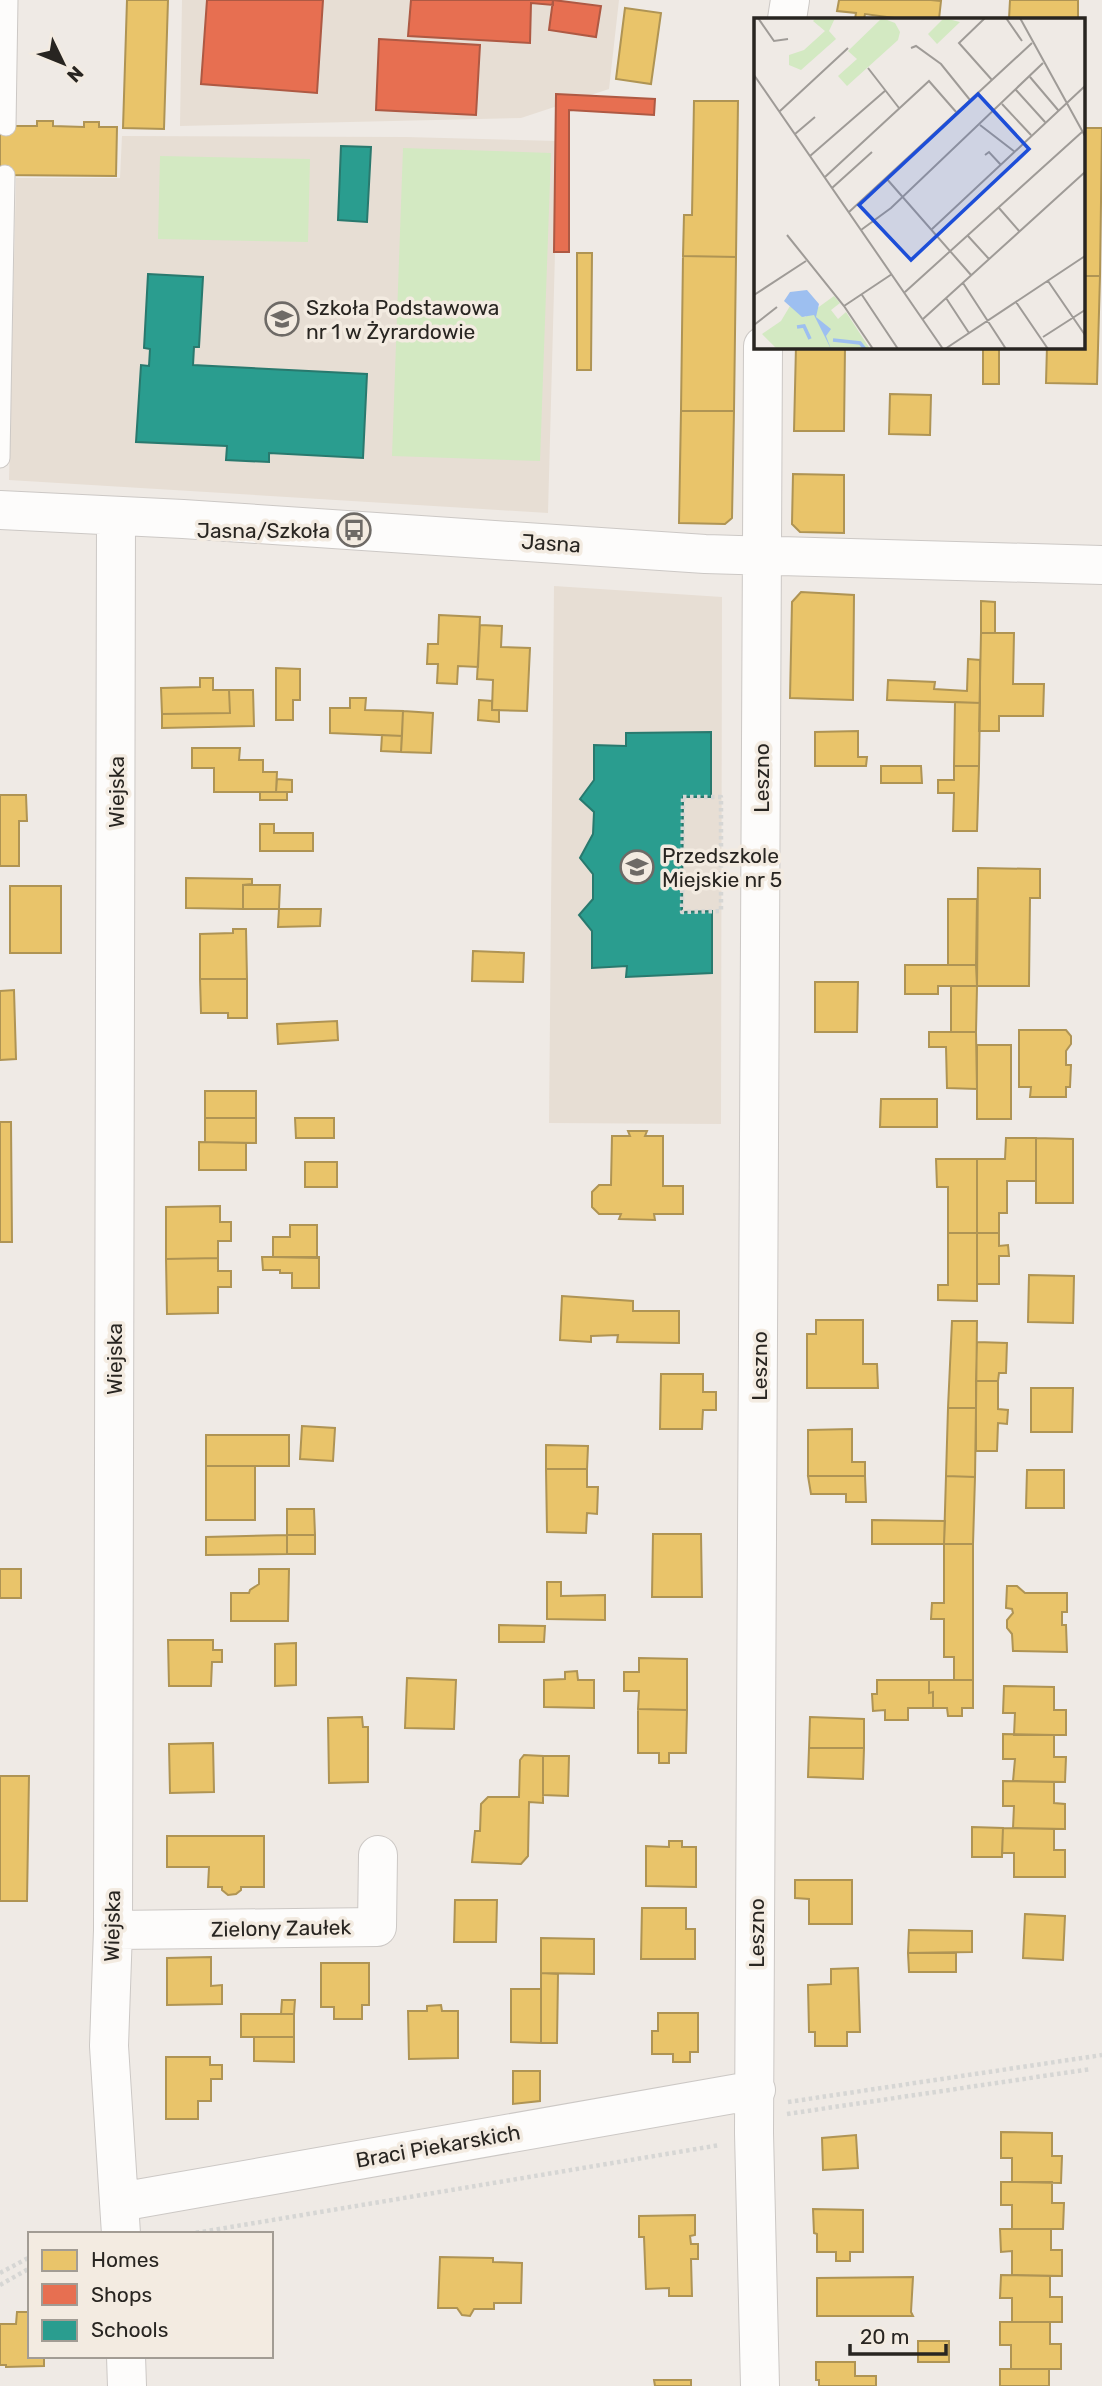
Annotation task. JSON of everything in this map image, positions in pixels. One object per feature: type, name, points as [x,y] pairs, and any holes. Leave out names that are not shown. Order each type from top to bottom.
[{"type":"street","points":[[787,18],[790,0]]},
{"type":"street","name":"Leszno","points":[[760,2386],[754,2133],[763,348]]},
{"type":"street","name":"Jasna","points":[[0,510],[762,556],[1102,565]]},
{"type":"street","name":"Wiejska","points":[[116,516],[113,1930],[109,2046],[120,2218]]},
{"type":"street","name":"Zielony Zaułek","points":[[113,1930],[377,1927],[378,1855]]},
{"type":"street","name":"Braci Piekarskich","points":[[120,2218],[756,2090]]},
{"type":"street","points":[[126,2358],[127,2386]]},
{"type":"lane","points":[[6,126],[8,0]]},
{"type":"lane","points":[[0,458],[5,175]]},
{"type":"path","points":[[682,797],[721,797],[721,911],[681,912],[682,797]]},
{"type":"path","points":[[201,2232],[716,2147],[754,2133],[780,2115],[1091,2069]]},
{"type":"path","points":[[0,2273],[28,2258]]},
{"type":"path","points":[[0,2285],[28,2269]]},
{"type":"shaded area","points":[[182,0],[619,0],[609,89],[521,118],[180,126]]},
{"type":"shaded area","name":"Szkoła Podstawowa nr 1 w Żyrardowie","points":[[122,136],[406,137],[558,141],[548,513],[9,480],[16,178],[120,178]]},
{"type":"shaded area","name":"Przedszkole Miejskie nr 5","points":[[554,586],[722,597],[721,1124],[549,1123]]},
{"type":"green space","points":[[403,148],[551,153],[540,461],[392,456]]},
{"type":"green space","points":[[160,156],[310,159],[308,242],[158,239]]},
{"type":"building: Homes","points":[[127,0],[168,0],[164,129],[123,128]]},
{"type":"building: Homes","points":[[839,0],[941,1],[939,18],[895,18],[865,14],[864,18],[855,18],[856,13],[837,11]]},
{"type":"building: Homes","points":[[1010,0],[1078,0],[1078,18],[1009,18]]},
{"type":"building: Homes","points":[[625,8],[661,13],[651,84],[616,79]]},
{"type":"building: Homes","points":[[694,101],[738,101],[736,257],[683,256],[684,215],[692,215]]},
{"type":"building: Homes","points":[[37,121],[53,121],[53,126],[84,127],[84,122],[99,122],[99,127],[117,127],[116,176],[0,175],[0,126],[37,126]]},
{"type":"building: Homes","points":[[1084,128],[1102,128],[1100,276],[1084,276]]},
{"type":"building: Homes","points":[[577,253],[592,253],[591,370],[577,370]]},
{"type":"building: Homes","points":[[683,256],[736,257],[734,411],[681,411]]},
{"type":"building: Homes","points":[[1084,276],[1100,276],[1097,384],[1046,383],[1047,348],[1084,348]]},
{"type":"building: Homes","points":[[796,348],[845,348],[844,431],[794,431]]},
{"type":"building: Homes","points":[[983,348],[999,348],[999,384],[983,384]]},
{"type":"building: Homes","points":[[890,394],[931,395],[930,435],[889,434]]},
{"type":"building: Homes","points":[[681,411],[734,411],[732,518],[725,524],[679,523]]},
{"type":"building: Homes","points":[[793,474],[844,475],[844,533],[800,532],[792,524]]},
{"type":"building: Homes","points":[[801,592],[854,595],[853,700],[790,698],[792,602]]},
{"type":"building: Homes","points":[[981,601],[995,602],[995,633],[981,633]]},
{"type":"building: Homes","points":[[439,615],[480,617],[478,667],[458,666],[457,684],[437,683],[438,664],[427,664],[428,644],[438,644]]},
{"type":"building: Homes","points":[[480,625],[502,626],[501,647],[530,648],[527,711],[492,710],[493,680],[477,679]]},
{"type":"building: Homes","points":[[981,633],[1014,633],[1013,684],[1044,684],[1043,716],[999,716],[999,731],[979,731]]},
{"type":"building: Homes","points":[[968,659],[980,660],[980,703],[887,700],[888,680],[935,682],[934,689],[967,691]]},
{"type":"building: Homes","points":[[276,668],[300,669],[300,700],[293,700],[293,720],[276,720]]},
{"type":"building: Homes","points":[[200,678],[213,678],[213,690],[229,690],[230,713],[162,714],[161,688],[200,687]]},
{"type":"building: Homes","points":[[229,690],[253,690],[254,726],[162,728],[162,714],[230,713]]},
{"type":"building: Homes","points":[[350,698],[366,698],[365,710],[403,711],[402,736],[330,733],[330,708],[350,708]]},
{"type":"building: Homes","points":[[479,700],[492,701],[492,710],[499,710],[499,722],[478,720]]},
{"type":"building: Homes","points":[[955,702],[980,703],[979,766],[954,766]]},
{"type":"building: Homes","points":[[403,711],[433,713],[431,753],[401,752]]},
{"type":"building: Homes","points":[[858,731],[858,757],[867,757],[866,766],[815,766],[815,732]]},
{"type":"building: Homes","points":[[382,735],[402,736],[401,752],[381,751]]},
{"type":"building: Homes","points":[[192,748],[240,748],[239,760],[263,760],[263,772],[277,772],[276,792],[214,792],[214,768],[192,768]]},
{"type":"building: Homes","points":[[881,766],[921,766],[922,783],[881,783]]},
{"type":"building: Homes","points":[[954,766],[979,766],[977,831],[953,831],[954,793],[938,793],[938,780],[954,780]]},
{"type":"building: Homes","points":[[277,779],[292,780],[292,792],[276,792]]},
{"type":"building: Homes","points":[[260,792],[287,792],[287,800],[260,800]]},
{"type":"building: Homes","points":[[0,795],[26,795],[27,821],[19,821],[19,866],[0,866]]},
{"type":"building: Homes","points":[[260,824],[274,824],[274,833],[313,833],[313,851],[260,851]]},
{"type":"building: Homes","points":[[978,868],[1040,869],[1040,898],[1030,898],[1029,986],[977,986]]},
{"type":"building: Homes","points":[[186,878],[252,879],[252,884],[243,885],[243,909],[186,908]]},
{"type":"building: Homes","points":[[243,885],[280,885],[279,909],[243,909]]},
{"type":"building: Homes","points":[[10,886],[61,886],[61,953],[10,953]]},
{"type":"building: Homes","points":[[948,899],[977,899],[976,965],[948,965]]},
{"type":"building: Homes","points":[[279,909],[321,909],[320,926],[278,927]]},
{"type":"building: Homes","points":[[233,929],[246,929],[247,979],[200,979],[200,934],[233,933]]},
{"type":"building: Homes","points":[[473,951],[524,953],[523,982],[472,981]]},
{"type":"building: Homes","points":[[905,965],[976,965],[977,986],[938,986],[938,994],[905,994]]},
{"type":"building: Homes","points":[[200,979],[247,979],[247,1018],[228,1018],[228,1013],[201,1013]]},
{"type":"building: Homes","points":[[815,982],[858,982],[857,1032],[815,1032]]},
{"type":"building: Homes","points":[[951,986],[977,986],[976,1032],[951,1032]]},
{"type":"building: Homes","points":[[14,990],[16,1059],[0,1060],[0,991]]},
{"type":"building: Homes","points":[[337,1021],[338,1040],[278,1044],[277,1024]]},
{"type":"building: Homes","points":[[1019,1030],[1066,1030],[1071,1036],[1071,1044],[1066,1051],[1066,1065],[1071,1065],[1070,1087],[1066,1087],[1066,1097],[1030,1097],[1031,1087],[1019,1087]]},
{"type":"building: Homes","points":[[929,1032],[976,1032],[977,1089],[947,1088],[946,1047],[929,1047]]},
{"type":"building: Homes","points":[[977,1045],[1011,1045],[1011,1119],[977,1119]]},
{"type":"building: Homes","points":[[205,1091],[256,1091],[256,1118],[205,1118]]},
{"type":"building: Homes","points":[[881,1099],[937,1099],[937,1127],[880,1127]]},
{"type":"building: Homes","points":[[205,1118],[256,1118],[256,1143],[205,1142]]},
{"type":"building: Homes","points":[[295,1118],[334,1118],[334,1138],[296,1138]]},
{"type":"building: Homes","points":[[0,1122],[11,1122],[12,1242],[0,1242]]},
{"type":"building: Homes","points":[[628,1131],[647,1131],[645,1136],[663,1136],[663,1186],[683,1186],[683,1214],[654,1214],[655,1220],[619,1219],[621,1214],[599,1214],[592,1207],[592,1192],[599,1185],[611,1185],[612,1136],[630,1136]]},
{"type":"building: Homes","points":[[1006,1138],[1036,1138],[1036,1181],[1007,1181],[1007,1213],[999,1213],[999,1233],[977,1233],[977,1159],[1005,1159]]},
{"type":"building: Homes","points":[[1036,1138],[1073,1139],[1073,1203],[1036,1203]]},
{"type":"building: Homes","points":[[199,1142],[246,1143],[246,1170],[199,1170]]},
{"type":"building: Homes","points":[[936,1159],[977,1159],[977,1233],[948,1233],[948,1187],[937,1187]]},
{"type":"building: Homes","points":[[305,1162],[337,1162],[337,1187],[305,1187]]},
{"type":"building: Homes","points":[[220,1206],[220,1222],[231,1222],[231,1241],[218,1241],[218,1258],[166,1259],[166,1207]]},
{"type":"building: Homes","points":[[290,1225],[317,1225],[317,1258],[273,1257],[273,1237],[290,1237]]},
{"type":"building: Homes","points":[[948,1233],[977,1233],[977,1301],[938,1300],[938,1285],[948,1285]]},
{"type":"building: Homes","points":[[977,1233],[999,1233],[999,1246],[1008,1245],[1009,1256],[999,1256],[999,1284],[977,1284]]},
{"type":"building: Homes","points":[[262,1257],[319,1257],[319,1288],[292,1288],[292,1273],[263,1270]]},
{"type":"building: Homes","points":[[218,1258],[218,1271],[231,1271],[231,1287],[218,1287],[218,1313],[167,1314],[166,1259]]},
{"type":"building: Homes","points":[[1029,1275],[1074,1276],[1073,1323],[1028,1322]]},
{"type":"building: Homes","points":[[562,1296],[633,1301],[633,1311],[679,1311],[679,1343],[617,1342],[618,1335],[591,1336],[591,1342],[560,1340]]},
{"type":"building: Homes","points":[[816,1320],[863,1320],[863,1364],[877,1364],[878,1388],[807,1388],[807,1334],[816,1334]]},
{"type":"building: Homes","points":[[952,1321],[977,1321],[976,1408],[948,1408]]},
{"type":"building: Homes","points":[[977,1342],[1007,1343],[1006,1373],[999,1373],[998,1381],[976,1381]]},
{"type":"building: Homes","points":[[661,1374],[703,1374],[703,1392],[716,1392],[716,1410],[703,1410],[702,1429],[660,1429]]},
{"type":"building: Homes","points":[[976,1381],[998,1381],[998,1409],[1008,1410],[1007,1424],[998,1423],[997,1451],[976,1451]]},
{"type":"building: Homes","points":[[1031,1388],[1073,1388],[1072,1432],[1031,1432]]},
{"type":"building: Homes","points":[[948,1408],[976,1408],[975,1477],[946,1476]]},
{"type":"building: Homes","points":[[302,1426],[335,1428],[333,1461],[300,1459]]},
{"type":"building: Homes","points":[[852,1429],[852,1462],[865,1462],[865,1476],[808,1476],[808,1430]]},
{"type":"building: Homes","points":[[206,1435],[289,1435],[289,1466],[206,1466]]},
{"type":"building: Homes","points":[[546,1445],[588,1446],[587,1469],[546,1469]]},
{"type":"building: Homes","points":[[206,1466],[255,1466],[255,1520],[206,1520]]},
{"type":"building: Homes","points":[[546,1469],[587,1469],[587,1487],[598,1487],[597,1514],[587,1513],[586,1533],[547,1532]]},
{"type":"building: Homes","points":[[1027,1470],[1064,1470],[1064,1508],[1026,1508]]},
{"type":"building: Homes","points":[[808,1476],[865,1476],[866,1502],[846,1502],[846,1494],[811,1494]]},
{"type":"building: Homes","points":[[946,1476],[975,1477],[973,1544],[944,1544]]},
{"type":"building: Homes","points":[[287,1509],[314,1509],[315,1535],[287,1535]]},
{"type":"building: Homes","points":[[872,1520],[945,1521],[944,1544],[872,1544]]},
{"type":"building: Homes","points":[[653,1534],[701,1534],[702,1597],[652,1597]]},
{"type":"building: Homes","points":[[287,1535],[287,1554],[206,1555],[206,1537]]},
{"type":"building: Homes","points":[[287,1535],[315,1535],[315,1554],[287,1554]]},
{"type":"building: Homes","points":[[944,1544],[973,1544],[973,1680],[954,1680],[954,1657],[944,1657],[944,1619],[931,1619],[932,1603],[944,1603]]},
{"type":"building: Homes","points":[[0,1569],[21,1569],[21,1598],[0,1598]]},
{"type":"building: Homes","points":[[259,1569],[289,1569],[288,1621],[231,1621],[231,1593],[249,1593],[259,1584]]},
{"type":"building: Homes","points":[[547,1582],[561,1582],[561,1596],[605,1595],[605,1620],[547,1619]]},
{"type":"building: Homes","points":[[1007,1586],[1017,1586],[1025,1593],[1067,1593],[1067,1612],[1062,1612],[1062,1625],[1066,1625],[1067,1652],[1013,1651],[1012,1634],[1007,1628],[1007,1620],[1013,1613],[1012,1609],[1006,1608]]},
{"type":"building: Homes","points":[[499,1625],[545,1626],[544,1642],[499,1642]]},
{"type":"building: Homes","points":[[168,1640],[213,1640],[213,1650],[222,1650],[222,1662],[212,1662],[211,1686],[169,1686]]},
{"type":"building: Homes","points":[[296,1643],[296,1685],[275,1686],[275,1644]]},
{"type":"building: Homes","points":[[639,1658],[687,1659],[687,1710],[638,1709],[639,1691],[624,1691],[624,1672],[639,1672]]},
{"type":"building: Homes","points":[[577,1671],[578,1680],[594,1680],[594,1708],[544,1707],[544,1680],[565,1679],[565,1672]]},
{"type":"building: Homes","points":[[407,1678],[456,1680],[454,1729],[405,1728]]},
{"type":"building: Homes","points":[[877,1680],[929,1680],[929,1693],[933,1692],[933,1708],[908,1708],[908,1720],[885,1720],[885,1710],[873,1711],[872,1694],[877,1694]]},
{"type":"building: Homes","points":[[929,1680],[973,1680],[973,1708],[962,1708],[962,1716],[948,1716],[947,1708],[933,1708],[933,1692],[929,1693]]},
{"type":"building: Homes","points":[[1004,1686],[1054,1687],[1054,1710],[1066,1710],[1066,1735],[1014,1735],[1015,1713],[1003,1713]]},
{"type":"building: Homes","points":[[638,1709],[687,1710],[686,1753],[669,1753],[669,1763],[659,1763],[659,1753],[638,1753]]},
{"type":"building: Homes","points":[[362,1717],[363,1727],[368,1727],[368,1782],[329,1783],[328,1718]]},
{"type":"building: Homes","points":[[810,1717],[864,1719],[864,1748],[809,1748]]},
{"type":"building: Homes","points":[[1003,1734],[1054,1735],[1054,1757],[1066,1757],[1065,1782],[1013,1781],[1015,1759],[1003,1759]]},
{"type":"building: Homes","points":[[213,1743],[214,1792],[170,1793],[169,1744]]},
{"type":"building: Homes","points":[[809,1748],[864,1748],[863,1779],[808,1777]]},
{"type":"building: Homes","points":[[524,1755],[543,1756],[543,1803],[529,1802],[528,1856],[521,1864],[472,1862],[475,1831],[480,1831],[481,1804],[488,1797],[519,1797],[520,1760]]},
{"type":"building: Homes","points":[[543,1756],[569,1756],[568,1796],[543,1795]]},
{"type":"building: Homes","points":[[0,1776],[29,1776],[27,1901],[0,1901]]},
{"type":"building: Homes","points":[[1003,1781],[1054,1782],[1054,1803],[1065,1804],[1065,1829],[1013,1828],[1014,1806],[1003,1806]]},
{"type":"building: Homes","points":[[972,1827],[1003,1828],[1002,1857],[972,1857]]},
{"type":"building: Homes","points":[[1003,1828],[1054,1829],[1054,1850],[1065,1850],[1065,1877],[1014,1877],[1014,1853],[1002,1853]]},
{"type":"building: Homes","points":[[167,1836],[264,1836],[264,1887],[241,1887],[236,1894],[228,1895],[222,1887],[208,1887],[209,1867],[167,1867]]},
{"type":"building: Homes","points":[[669,1841],[682,1841],[682,1847],[696,1847],[696,1887],[646,1886],[646,1846],[669,1847]]},
{"type":"building: Homes","points":[[795,1880],[852,1880],[852,1924],[809,1924],[809,1899],[795,1898]]},
{"type":"building: Homes","points":[[455,1900],[497,1900],[496,1942],[454,1942]]},
{"type":"building: Homes","points":[[642,1908],[686,1908],[686,1929],[695,1929],[695,1959],[641,1959]]},
{"type":"building: Homes","points":[[1025,1914],[1065,1916],[1063,1960],[1023,1958]]},
{"type":"building: Homes","points":[[909,1930],[972,1931],[972,1952],[908,1953]]},
{"type":"building: Homes","points":[[541,1938],[594,1939],[594,1974],[541,1973]]},
{"type":"building: Homes","points":[[908,1953],[956,1953],[956,1972],[909,1972]]},
{"type":"building: Homes","points":[[211,1957],[211,1986],[222,1985],[222,2004],[167,2005],[167,1958]]},
{"type":"building: Homes","points":[[321,1963],[369,1963],[369,2005],[362,2005],[362,2019],[334,2019],[334,2007],[321,2007]]},
{"type":"building: Homes","points":[[858,1968],[860,2032],[847,2032],[847,2046],[815,2046],[815,2032],[809,2032],[808,1985],[831,1984],[831,1969]]},
{"type":"building: Homes","points":[[541,1973],[558,1974],[557,2043],[541,2043]]},
{"type":"building: Homes","points":[[511,1989],[541,1989],[541,2043],[511,2042]]},
{"type":"building: Homes","points":[[282,2000],[295,2000],[294,2014],[281,2014]]},
{"type":"building: Homes","points":[[441,2005],[442,2011],[458,2011],[458,2058],[409,2059],[408,2011],[427,2011],[427,2006]]},
{"type":"building: Homes","points":[[658,2013],[698,2013],[698,2052],[690,2052],[690,2062],[673,2062],[673,2054],[652,2054],[652,2031],[658,2031]]},
{"type":"building: Homes","points":[[241,2014],[294,2014],[294,2037],[241,2037]]},
{"type":"building: Homes","points":[[254,2037],[294,2037],[294,2062],[254,2061]]},
{"type":"building: Homes","points":[[166,2057],[210,2057],[210,2065],[222,2065],[222,2079],[211,2079],[211,2101],[198,2101],[198,2119],[166,2119]]},
{"type":"building: Homes","points":[[513,2071],[540,2071],[540,2101],[513,2104]]},
{"type":"building: Homes","points":[[1001,2132],[1052,2133],[1052,2156],[1062,2156],[1061,2183],[1012,2182],[1012,2158],[1001,2158]]},
{"type":"building: Homes","points":[[856,2135],[858,2168],[823,2170],[822,2138]]},
{"type":"building: Homes","points":[[1001,2182],[1052,2182],[1052,2203],[1064,2203],[1063,2229],[1012,2229],[1012,2205],[1001,2205]]},
{"type":"building: Homes","points":[[813,2209],[863,2210],[863,2252],[850,2252],[850,2261],[836,2261],[836,2252],[817,2252]]},
{"type":"building: Homes","points":[[695,2215],[695,2235],[690,2236],[691,2244],[698,2244],[698,2259],[691,2259],[692,2296],[669,2296],[669,2288],[646,2289],[644,2237],[639,2237],[639,2216]]},
{"type":"building: Homes","points":[[1000,2229],[1051,2229],[1051,2250],[1062,2250],[1062,2276],[1012,2275],[1012,2251],[1001,2252]]},
{"type":"building: Homes","points":[[440,2257],[493,2258],[493,2262],[522,2263],[521,2303],[494,2303],[494,2309],[474,2309],[470,2316],[462,2315],[457,2308],[438,2308]]},
{"type":"building: Homes","points":[[1001,2275],[1050,2276],[1050,2297],[1062,2297],[1062,2322],[1012,2322],[1012,2298],[1000,2298]]},
{"type":"building: Homes","points":[[913,2277],[913,2316],[817,2316],[817,2278]]},
{"type":"building: Homes","points":[[17,2312],[28,2312],[28,2358],[44,2358],[44,2366],[0,2365],[0,2324],[16,2324]]},
{"type":"building: Homes","points":[[1000,2322],[1050,2322],[1050,2344],[1061,2344],[1061,2369],[1011,2369],[1011,2345],[1000,2345]]},
{"type":"building: Homes","points":[[918,2341],[949,2341],[949,2362],[918,2362]]},
{"type":"building: Homes","points":[[816,2362],[855,2362],[855,2376],[876,2376],[876,2386],[819,2386],[819,2380],[816,2380]]},
{"type":"building: Homes","points":[[1000,2369],[1049,2369],[1049,2386],[1000,2386]]},
{"type":"building: Homes","points":[[654,2380],[691,2380],[691,2386],[655,2386]]},
{"type":"building: Shops","points":[[207,0],[323,0],[317,93],[201,84]]},
{"type":"building: Shops","points":[[411,0],[553,0],[553,5],[531,3],[530,43],[408,36]]},
{"type":"building: Shops","points":[[553,0],[601,6],[596,37],[549,30]]},
{"type":"building: Shops","points":[[379,39],[480,45],[476,115],[376,110]]},
{"type":"building: Shops","points":[[556,94],[655,99],[654,115],[569,110],[569,252],[554,252]]},
{"type":"building: Schools","points":[[341,146],[371,147],[367,222],[338,220]]},
{"type":"building: Schools","points":[[148,274],[203,277],[199,347],[194,347],[193,365],[367,374],[363,458],[269,453],[269,462],[226,460],[227,446],[136,442],[141,365],[149,366],[150,349],[144,348]]},
{"type":"building: Schools","points":[[711,732],[711,797],[683,797],[682,912],[712,911],[712,973],[626,977],[627,966],[592,968],[592,931],[579,915],[593,899],[593,874],[580,858],[593,834],[594,812],[580,799],[594,780],[594,745],[626,746],[626,733]]},
{"type":"place","name":"Szkoła Podstawowa nr 1 w Żyrardowie","points":[[282,319]]},
{"type":"place","name":"Jasna/Szkoła","points":[[354,530]]},
{"type":"place","name":"Przedszkole Miejskie nr 5","points":[[637,867]]}]
